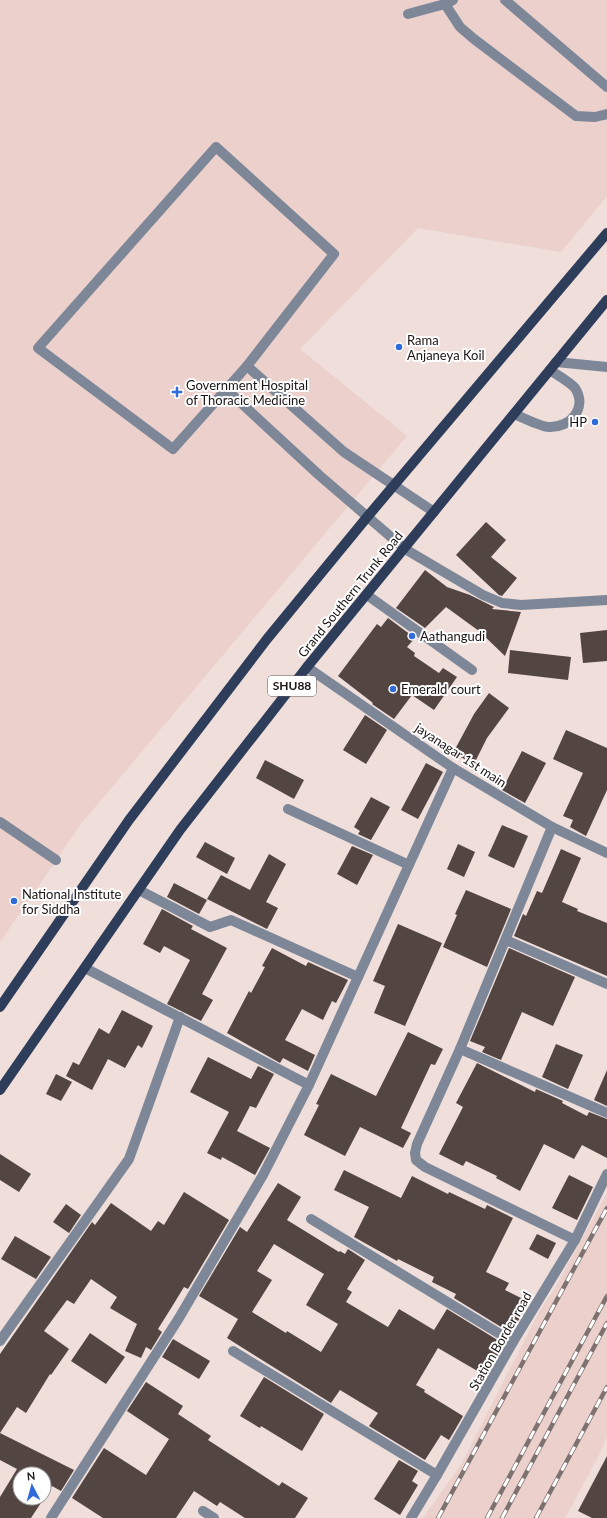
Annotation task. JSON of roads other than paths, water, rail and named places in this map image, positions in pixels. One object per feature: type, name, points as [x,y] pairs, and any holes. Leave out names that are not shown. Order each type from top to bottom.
[{"type":"main road","points":[[0,1007],[134,814],[267,639],[368,516],[607,233]]},
{"type":"main road","name":"Grand Southern Trunk Road","points":[[0,1090],[180,830],[307,667],[607,300]]},
{"type":"street","points":[[505,0],[607,87]]},
{"type":"street","points":[[408,14],[449,2],[460,27],[576,116],[595,117],[607,114]]},
{"type":"street","points":[[216,146],[334,254],[247,366],[226,390],[173,449],[38,348],[216,146]]},
{"type":"street","points":[[247,366],[344,452],[434,512]]},
{"type":"street","points":[[553,366],[607,367]]},
{"type":"street","points":[[514,414],[548,427],[563,425],[572,419],[580,407],[579,398],[574,388],[553,366]]},
{"type":"street","points":[[226,390],[405,549],[483,595],[502,603],[521,605],[607,600]]},
{"type":"street","points":[[367,595],[472,670]]},
{"type":"street","name":"jayanagar 1st main","points":[[307,667],[453,768],[552,827],[607,853]]},
{"type":"street","points":[[51,1518],[183,1311],[263,1175],[309,1085],[453,768]]},
{"type":"street","points":[[288,809],[409,865]]},
{"type":"street","points":[[0,822],[56,860]]},
{"type":"street","points":[[552,827],[460,1049],[417,1144],[415,1153],[416,1160],[425,1167],[575,1240]]},
{"type":"street","points":[[139,890],[210,927],[231,920],[358,977]]},
{"type":"street","points":[[506,940],[607,984]]},
{"type":"street","points":[[85,968],[309,1085]]},
{"type":"street","points":[[0,1341],[128,1159],[180,1017]]},
{"type":"street","points":[[460,1049],[607,1113]]},
{"type":"street","name":"Station Border road","points":[[411,1518],[513,1342],[575,1240],[607,1174]]},
{"type":"street","points":[[311,1219],[513,1342]]},
{"type":"street","points":[[233,1351],[437,1475]]},
{"type":"street","points":[[203,1511],[214,1518]]},
{"type":"railway","points":[[438,1518],[607,1208]]},
{"type":"railway","points":[[487,1518],[607,1296]]},
{"type":"railway","points":[[502,1518],[607,1323]]},
{"type":"railway","points":[[536,1518],[607,1387]]},
{"type":"place","name":"Rama Anjaneya Koil","points":[[399,347]]},
{"type":"place","name":"Government Hospital of Thoracic Medicine","points":[[177,392]]},
{"type":"place","name":"HP","points":[[595,422]]},
{"type":"place","name":"Aathangudi","points":[[412,636]]},
{"type":"place","name":"Emerald court","points":[[393,689]]},
{"type":"place","name":"National Institute for Siddha","points":[[14,901]]}]
